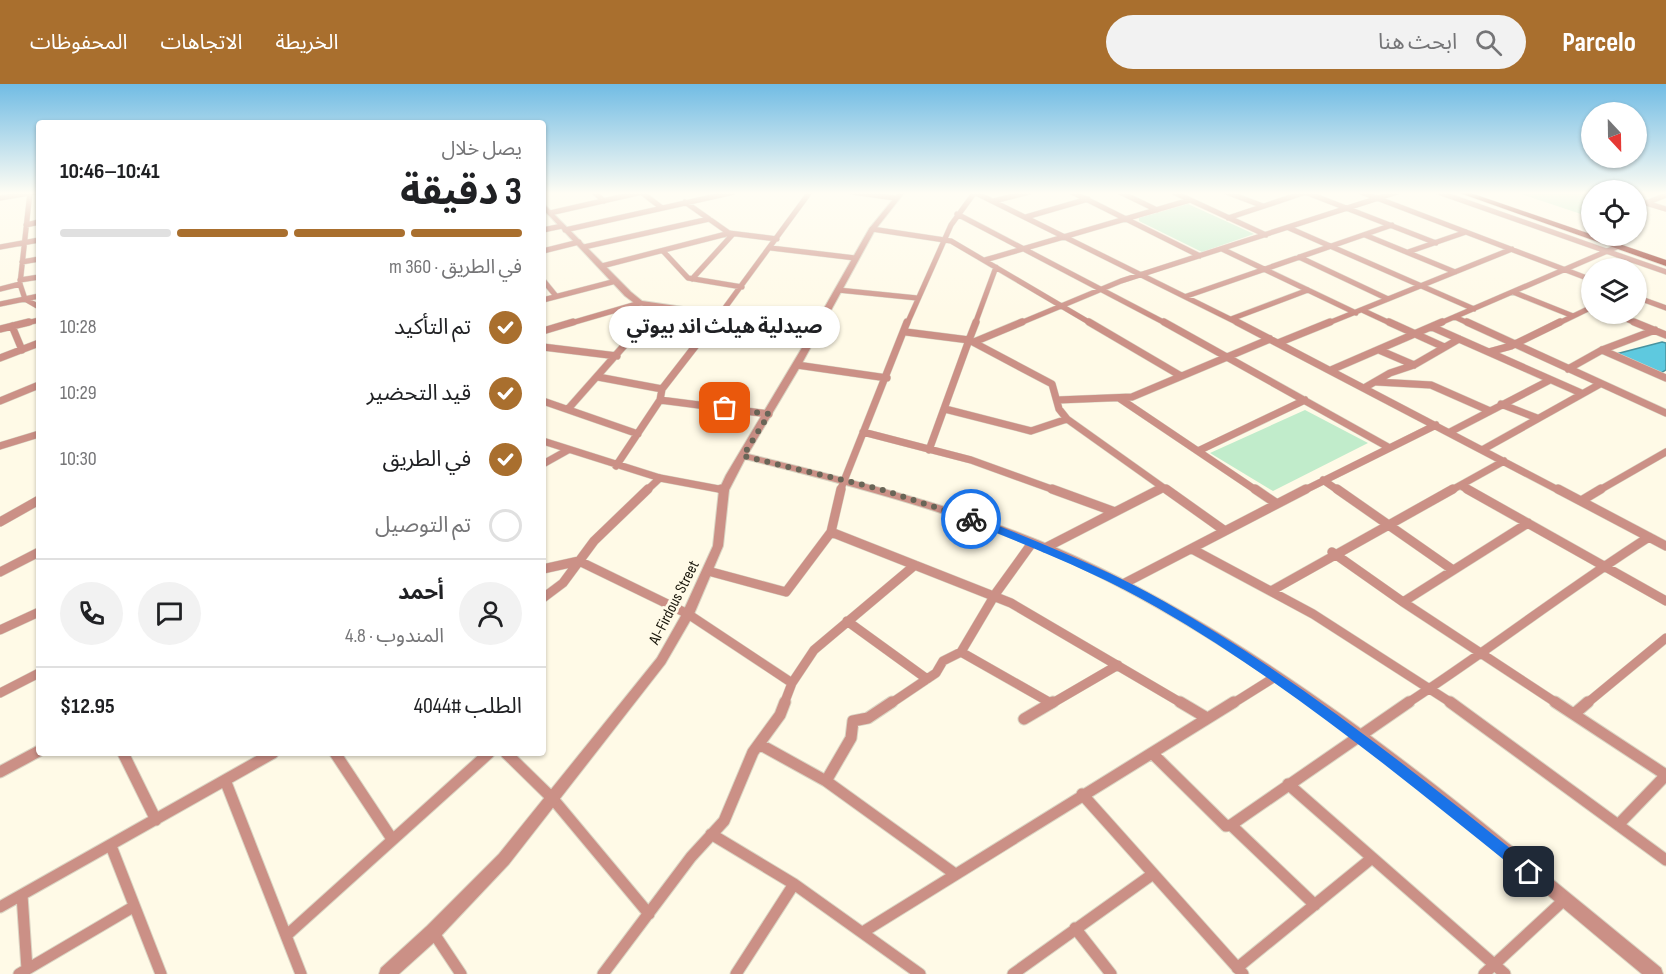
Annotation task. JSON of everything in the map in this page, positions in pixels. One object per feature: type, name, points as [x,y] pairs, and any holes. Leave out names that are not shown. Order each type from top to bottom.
[{"type":"main road","points":[[1619,246],[1666,263]]},
{"type":"main road","points":[[1632,246],[1666,257]]},
{"type":"street","points":[[25,234],[20,282],[25,299],[36,305]]},
{"type":"street","points":[[569,234],[640,303],[817,329]]},
{"type":"street","points":[[546,251],[638,234]]},
{"type":"street","points":[[602,266],[730,234]]},
{"type":"street","points":[[692,279],[732,234]]},
{"type":"street","points":[[736,234],[777,239]]},
{"type":"street","points":[[616,466],[660,400],[662,389],[781,234]]},
{"type":"street","name":"Al-Firdous Street","points":[[387,974],[433,932],[504,859],[661,661],[688,614],[718,546],[724,490],[870,234]]},
{"type":"street","points":[[900,234],[944,239],[985,260],[1181,376]]},
{"type":"street","points":[[708,571],[786,592],[831,532],[843,480],[947,234]]},
{"type":"street","points":[[995,234],[1229,356],[1388,447]]},
{"type":"street","points":[[1061,234],[1331,370],[1666,546]]},
{"type":"street","points":[[985,260],[1070,234]]},
{"type":"street","points":[[1156,234],[1200,256]]},
{"type":"street","points":[[971,341],[1059,304],[1271,234]]},
{"type":"street","points":[[1302,234],[1474,309]]},
{"type":"street","points":[[1187,296],[1365,234],[1455,273]]},
{"type":"street","points":[[1413,234],[1436,243]]},
{"type":"street","points":[[1408,252],[1462,234]]},
{"type":"street","points":[[1470,234],[1581,276]]},
{"type":"street","points":[[1557,234],[1666,272]]},
{"type":"street","points":[[0,247],[36,241]]},
{"type":"street","points":[[1331,370],[1619,246]]},
{"type":"street","points":[[771,248],[855,258]]},
{"type":"street","points":[[1222,249],[1308,290],[1444,348]]},
{"type":"street","points":[[1058,400],[1132,397],[1229,356],[1359,311],[1512,249]]},
{"type":"street","points":[[663,251],[692,279],[742,287]]},
{"type":"street","points":[[1299,257],[1388,299]]},
{"type":"street","points":[[22,262],[36,260]]},
{"type":"street","points":[[929,450],[971,341],[996,267]]},
{"type":"street","points":[[0,289],[36,278]]},
{"type":"street","points":[[546,299],[616,281]]},
{"type":"street","points":[[546,284],[556,296]]},
{"type":"street","points":[[838,290],[918,298]]},
{"type":"street","points":[[1231,319],[1308,290]]},
{"type":"street","points":[[1514,292],[1573,316]]},
{"type":"street","points":[[0,304],[36,297]]},
{"type":"street","points":[[1647,301],[1666,308]]},
{"type":"street","points":[[546,330],[640,303]]},
{"type":"street","points":[[568,409],[617,356],[657,307]]},
{"type":"street","points":[[1489,352],[1515,344],[1581,312]]},
{"type":"street","points":[[1455,317],[1666,413]]},
{"type":"street","points":[[0,329],[36,321]]},
{"type":"street","points":[[1640,324],[1666,335]]},
{"type":"street","points":[[12,326],[22,350]]},
{"type":"street","points":[[1432,327],[1581,393]]},
{"type":"street","points":[[1568,369],[1602,350],[1655,330]]},
{"type":"street","points":[[906,332],[971,341],[1048,381],[1055,387],[1059,409],[1067,419],[1226,531]]},
{"type":"street","points":[[1364,388],[1390,373],[1414,365],[1459,339]]},
{"type":"street","points":[[0,358],[36,344]]},
{"type":"street","points":[[546,347],[617,356]]},
{"type":"street","points":[[1379,350],[1414,365]]},
{"type":"street","points":[[1602,350],[1666,378]]},
{"type":"street","points":[[797,365],[886,378]]},
{"type":"street","points":[[598,377],[662,389]]},
{"type":"street","points":[[1450,432],[1550,380]]},
{"type":"street","points":[[1377,382],[1431,384],[1490,411]]},
{"type":"street","points":[[1482,450],[1600,384]]},
{"type":"street","points":[[0,401],[36,386]]},
{"type":"street","points":[[1119,398],[1277,504]]},
{"type":"street","points":[[660,400],[769,414]]},
{"type":"street","points":[[1198,451],[1305,400]]},
{"type":"street","points":[[546,402],[638,434]]},
{"type":"street","points":[[1501,404],[1537,418]]},
{"type":"street","points":[[945,409],[1031,431],[1067,419]]},
{"type":"street","points":[[1123,584],[1323,480],[1436,425]]},
{"type":"street","points":[[863,432],[1016,476],[1115,512]]},
{"type":"street","points":[[0,446],[36,436]]},
{"type":"street","points":[[546,442],[660,478],[724,490]]},
{"type":"street","points":[[546,462],[568,450]]},
{"type":"street","points":[[1581,501],[1666,452]]},
{"type":"street","points":[[743,456],[843,480],[952,512],[1045,548],[1123,584],[1170,610],[1275,677],[1358,735],[1655,974]]},
{"type":"street","points":[[1271,591],[1332,552],[1390,525],[1504,461]]},
{"type":"street","points":[[546,595],[563,583],[594,541],[660,478]]},
{"type":"street","points":[[1323,480],[1453,570]]},
{"type":"street","points":[[1461,486],[1666,601]]},
{"type":"street","points":[[1045,548],[1163,488]]},
{"type":"street","points":[[0,522],[36,502]]},
{"type":"street","points":[[1403,602],[1528,524]]},
{"type":"street","points":[[831,532],[996,597],[1207,718]]},
{"type":"street","points":[[1152,753],[1226,826],[1231,825],[1358,735],[1483,654],[1604,566],[1649,537]]},
{"type":"street","points":[[826,781],[851,738],[853,721],[868,718],[936,673],[943,661],[961,652],[1032,543]]},
{"type":"street","points":[[1192,549],[1271,591],[1431,688],[1666,860]]},
{"type":"street","points":[[1332,552],[1403,602],[1666,775],[1618,825]]},
{"type":"street","points":[[1,571],[36,554]]},
{"type":"street","points":[[546,568],[579,561],[688,614],[792,684]]},
{"type":"street","points":[[603,974],[728,813],[748,762],[780,715],[792,684],[814,650],[915,565]]},
{"type":"street","points":[[0,630],[36,613]]},
{"type":"street","points":[[847,621],[927,679]]},
{"type":"street","points":[[1574,714],[1666,638]]},
{"type":"street","points":[[961,652],[1049,702]]},
{"type":"street","points":[[1024,719],[1049,702],[1118,665]]},
{"type":"street","points":[[0,693],[36,675]]},
{"type":"street","points":[[863,932],[1082,794],[1275,677]]},
{"type":"street","points":[[759,744],[826,781],[955,874]]},
{"type":"street","points":[[0,772],[36,753]]},
{"type":"street","points":[[124,756],[156,820]]},
{"type":"street","points":[[0,907],[268,756]]},
{"type":"street","points":[[337,756],[392,839]]},
{"type":"street","points":[[287,935],[486,756]]},
{"type":"street","points":[[509,756],[553,799],[649,914]]},
{"type":"street","points":[[225,780],[301,974]]},
{"type":"street","points":[[1288,784],[1505,974]]},
{"type":"street","points":[[1082,794],[1240,971],[1372,858]]},
{"type":"street","points":[[1231,825],[1315,905]]},
{"type":"street","points":[[711,834],[794,884],[920,974]]},
{"type":"street","points":[[111,846],[161,974]]},
{"type":"street","points":[[1013,974],[1153,874]]},
{"type":"street","points":[[736,974],[794,884]]},
{"type":"street","points":[[22,895],[23,972],[134,907]]},
{"type":"street","points":[[1484,974],[1564,900]]},
{"type":"street","points":[[1075,928],[1111,974]]},
{"type":"street","points":[[433,932],[461,974]]},
{"type":"green space","points":[[1164,234],[1254,234],[1202,252]]},
{"type":"green space","points":[[1305,410],[1368,443],[1273,491],[1210,453]]},
{"type":"water","points":[[1662,342],[1666,343],[1666,370],[1661,373],[1616,354]]},
{"type":"way so far","points":[[725,408],[769,414],[743,456],[880,489],[971,519]]},
{"type":"place","name":"صيدلية هيلث اند بيوتي","points":[[725,408]]},
{"type":"route","points":[[971,519],[1095,570],[1161,604],[1237,651],[1407,772],[1529,872]]}]
